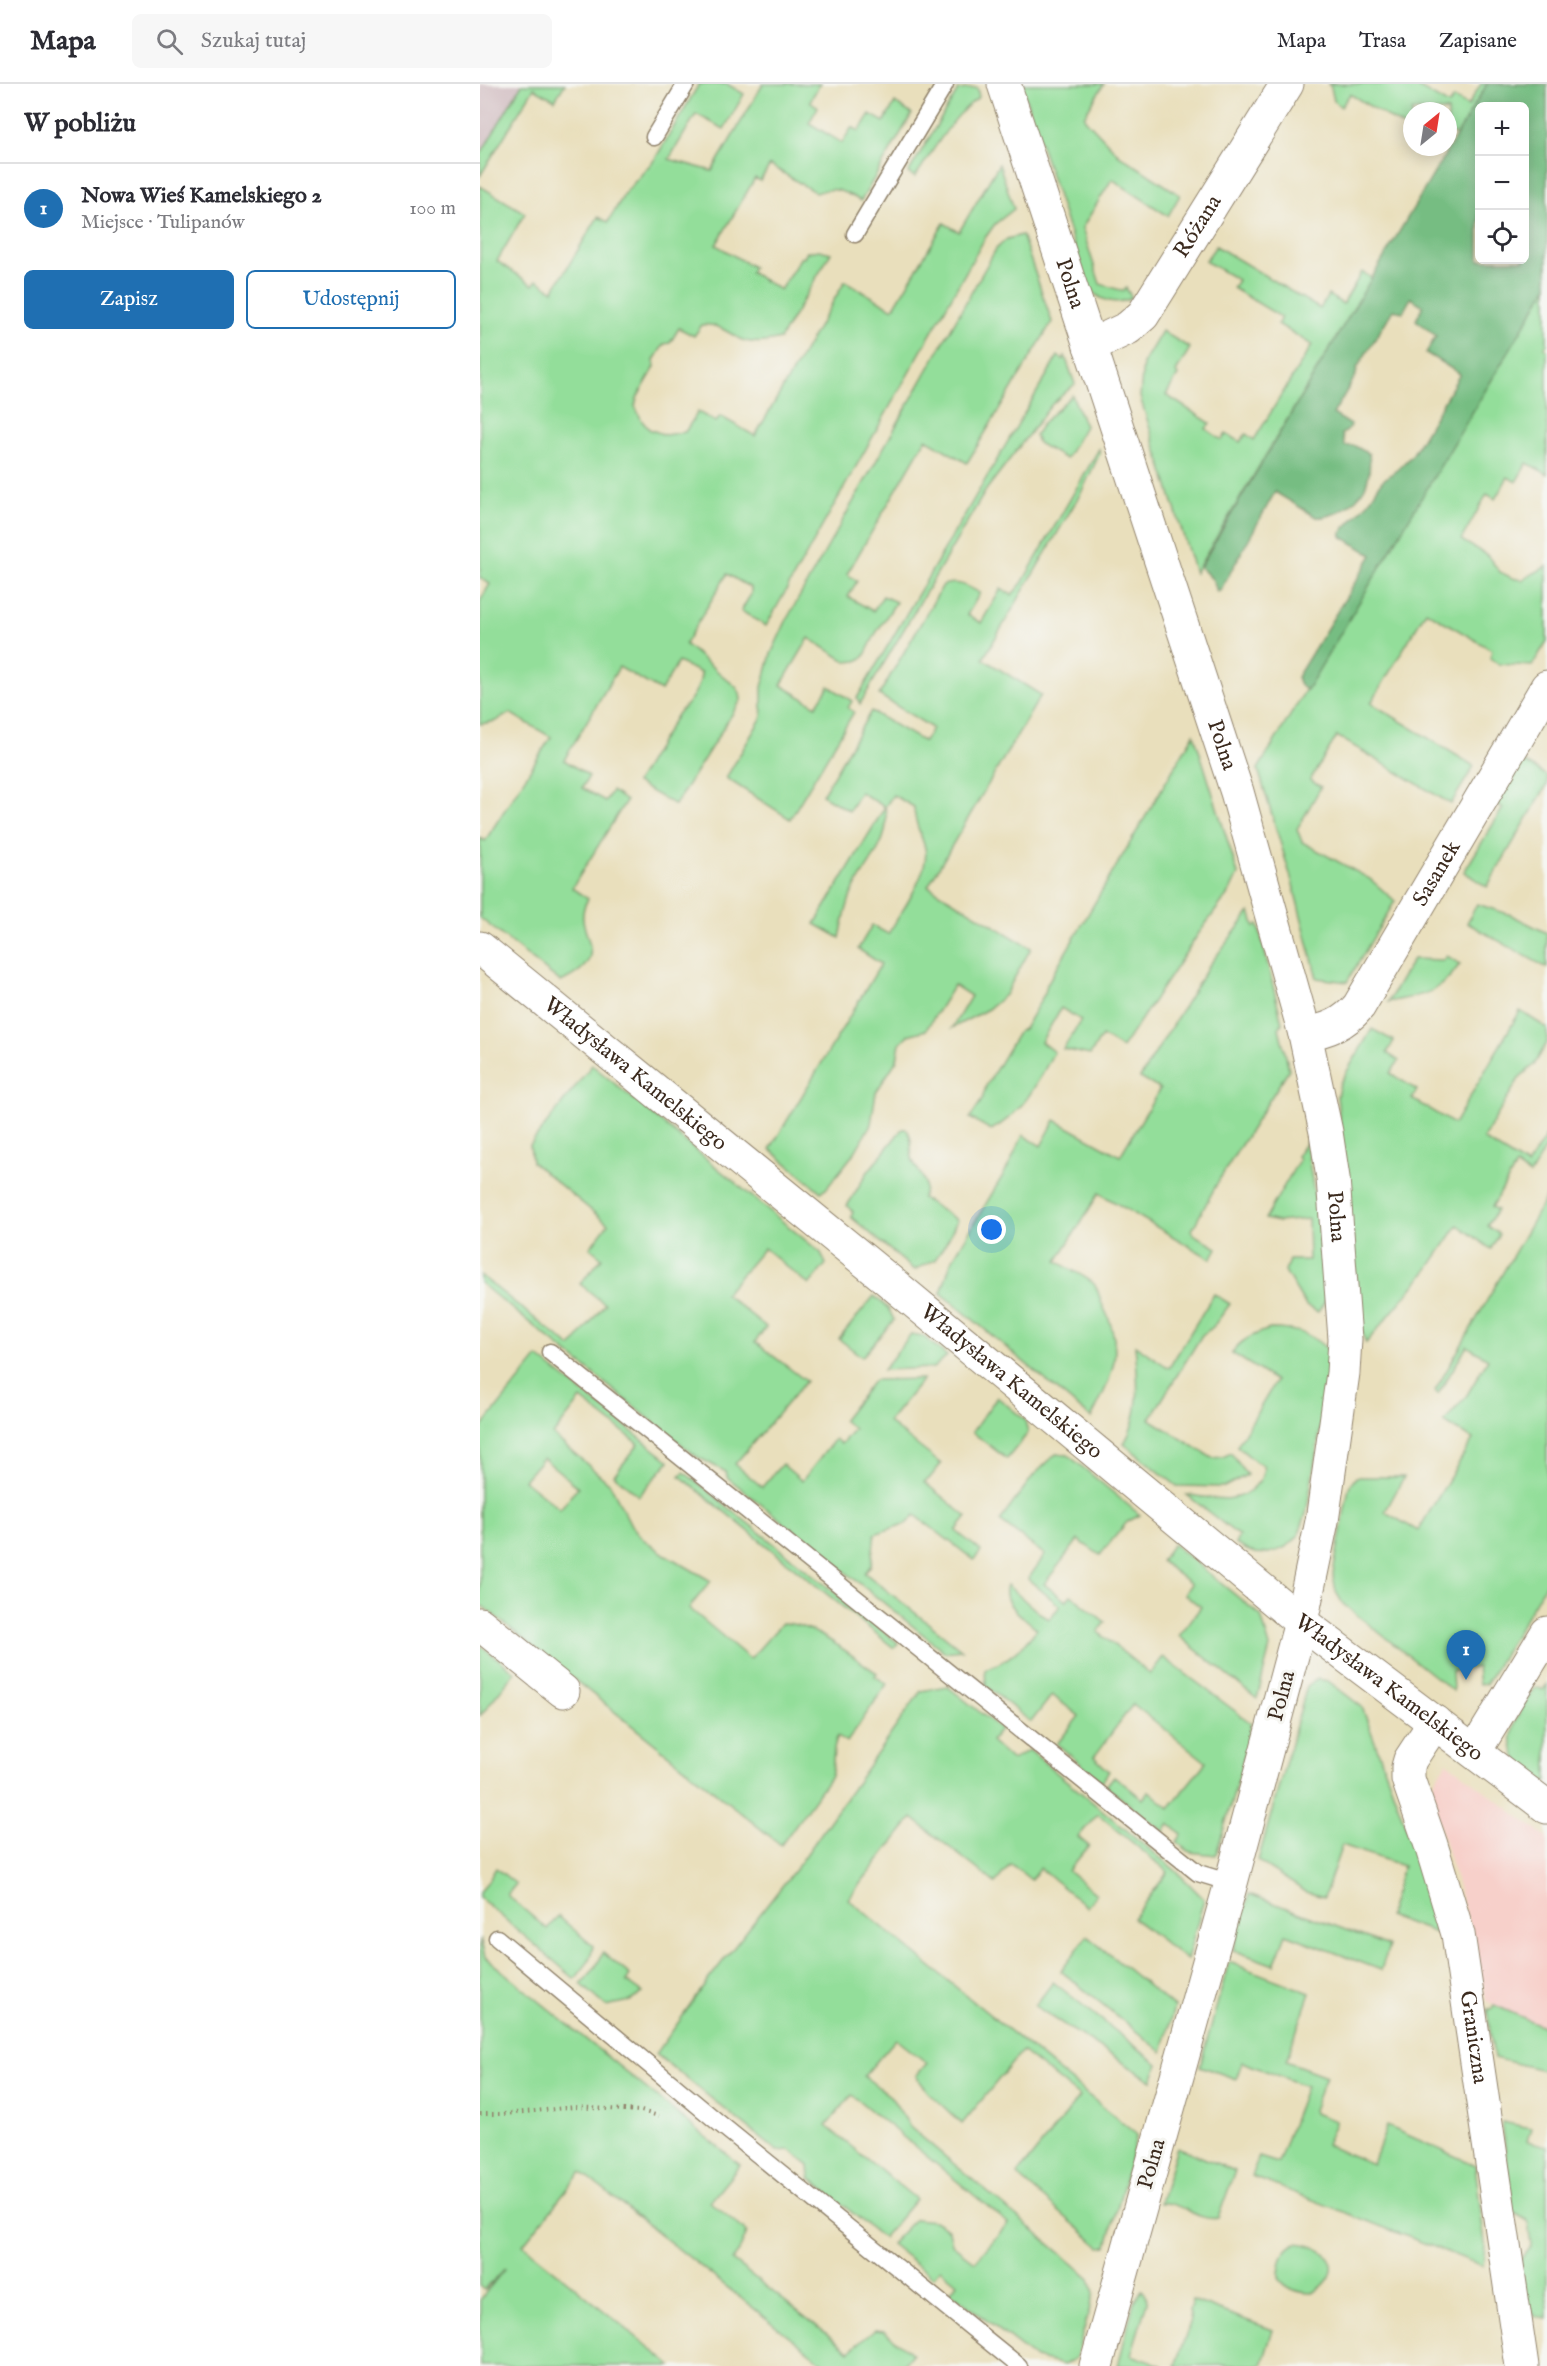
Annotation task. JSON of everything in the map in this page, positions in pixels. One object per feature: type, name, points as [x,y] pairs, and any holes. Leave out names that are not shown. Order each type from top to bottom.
[{"type":"street","name":"Polna","points":[[1004,84],[1238,792],[1305,1034],[1326,1132],[1333,1178],[1345,1339],[1343,1373],[1322,1521],[1301,1622],[1232,1883],[1096,2366]]},
{"type":"street","name":"Różana","points":[[1090,346],[1128,328],[1143,315],[1287,84]]},
{"type":"street","name":"Sasanek","points":[[1305,1034],[1342,1023],[1359,1006],[1547,687]]},
{"type":"street","name":"Władysława Kamelskiego","points":[[480,948],[887,1279],[1301,1622],[1547,1807]]},
{"type":"street","points":[[480,1624],[563,1691]]},
{"type":"street","points":[[1475,1751],[1547,1633]]},
{"type":"street","name":"Graniczna","points":[[1435,1722],[1410,1760],[1407,1767],[1408,1779],[1435,1856],[1458,1934],[1522,2366]]},
{"type":"lane","points":[[654,137],[686,84]]},
{"type":"lane","points":[[855,234],[945,84]]},
{"type":"lane","points":[[550,1352],[1198,1872],[1232,1883]]},
{"type":"lane","points":[[497,1938],[719,2123],[1019,2366]]},
{"type":"path","points":[[480,2114],[575,2107],[641,2110],[662,2116]]},
{"type":"shaded area","points":[[480,84],[522,84],[480,156]]},
{"type":"shaded area","points":[[1447,1762],[1547,1838],[1547,2028],[1486,2001],[1474,1941],[1429,1789]]},
{"type":"green space","points":[[522,84],[565,84],[555,100],[534,88],[480,176],[480,155]]},
{"type":"green space","points":[[699,84],[727,84],[744,94],[724,129],[696,114],[669,159],[712,171],[763,84],[820,84],[810,101],[818,107],[809,123],[842,143],[852,127],[859,131],[870,114],[884,122],[895,103],[912,114],[861,201],[844,192],[834,190],[816,193],[770,165],[760,181],[755,178],[716,245],[753,267],[750,272],[780,290],[801,257],[803,258],[807,252],[819,250],[831,253],[780,339],[761,342],[746,341],[718,327],[708,325],[702,325],[694,336],[679,328],[670,343],[664,344],[654,360],[655,367],[637,398],[635,406],[642,421],[649,429],[665,435],[685,432],[698,412],[716,422],[720,416],[755,436],[845,281],[893,309],[944,223],[959,232],[999,164],[1014,209],[995,224],[985,238],[766,626],[741,611],[751,594],[751,588],[727,574],[685,644],[736,687],[741,700],[675,805],[636,783],[678,713],[690,700],[699,684],[701,673],[678,662],[661,691],[619,667],[564,760],[589,776],[582,788],[605,801],[612,791],[626,801],[572,888],[588,899],[583,911],[583,922],[590,952],[588,962],[579,972],[561,982],[480,918],[480,838],[485,841],[551,737],[510,713],[496,721],[480,724],[480,601],[490,584],[480,578],[480,186],[525,213],[497,261],[533,285],[537,280],[553,291],[598,217],[608,222],[625,193],[655,159]]},
{"type":"green space","points":[[1021,84],[1104,84],[1084,116],[1085,119],[1119,155],[1180,195],[1168,216],[1112,179],[1082,228],[1100,284],[1123,291],[1126,288],[1132,298],[1113,302],[1096,295],[1087,285]]},
{"type":"green space","points":[[1328,84],[1413,84],[1444,102],[1403,102],[1403,126],[1350,94],[1341,107],[1334,101],[1331,87]]},
{"type":"green space","points":[[1481,84],[1487,84],[1457,136],[1457,102],[1451,102],[1454,98],[1468,106]]},
{"type":"green space","points":[[1487,84],[1547,84],[1547,287],[1307,690],[1300,685],[1297,677],[1372,555],[1341,536],[1343,530],[1368,503],[1382,481],[1413,454],[1460,374],[1426,353],[1436,336],[1416,320],[1423,306],[1411,298],[1403,312],[1393,310],[1357,368],[1356,375],[1333,414],[1351,425],[1342,434],[1345,446],[1355,446],[1369,454],[1369,473],[1360,495],[1338,512],[1316,517],[1275,492],[1220,591],[1217,592],[1213,580],[1200,567],[1444,156],[1457,156],[1457,134],[1475,104],[1475,264],[1529,264],[1529,102],[1476,102]]},
{"type":"green space","points":[[977,88],[979,97],[952,124],[915,177],[908,173],[958,90]]},
{"type":"green space","points":[[1022,235],[1052,322],[967,463],[926,439],[847,574],[857,581],[848,597],[873,611],[883,596],[896,602],[864,657],[857,661],[847,662],[809,638],[781,685],[816,706],[829,686],[852,701],[848,708],[854,712],[790,819],[726,778],[762,717],[762,687],[771,654],[788,617],[996,249],[1007,239]]},
{"type":"green space","points":[[1216,246],[1320,309],[1328,295],[1343,304],[1362,272],[1372,278],[1195,573],[1140,397],[1143,363],[1162,331],[1190,348],[1166,395],[1210,423],[1206,429],[1222,440],[1226,434],[1240,442],[1246,434],[1254,440],[1312,345],[1278,324],[1281,317],[1233,288],[1238,280],[1205,261]]},
{"type":"green space","points":[[1547,287],[1547,344],[1544,348],[1547,350],[1547,474],[1527,463],[1516,482],[1508,477],[1495,499],[1487,494],[1461,540],[1487,555],[1500,572],[1512,578],[1522,580],[1547,566],[1547,641],[1532,666],[1498,664],[1490,658],[1492,650],[1426,611],[1371,703],[1474,766],[1451,804],[1337,736],[1310,780],[1321,787],[1297,829],[1302,842],[1370,879],[1395,901],[1347,982],[1317,978],[1292,881],[1258,769]]},
{"type":"green space","points":[[1058,356],[1063,360],[1065,356],[1075,384],[1052,404],[986,490],[860,704],[857,698]]},
{"type":"green space","points":[[1072,395],[1085,426],[1066,459],[1038,443],[1035,435],[1043,423]]},
{"type":"green space","points":[[1099,449],[1100,453],[1081,493],[983,659],[1041,695],[928,886],[1031,948],[1005,995],[988,1009],[952,1028],[971,996],[954,985],[926,1030],[908,1035],[900,1043],[897,1060],[876,1092],[871,1124],[855,1152],[826,1189],[821,1192],[770,1149],[881,964],[858,949],[872,925],[888,934],[919,880],[926,857],[914,807],[893,795],[885,807],[860,792],[849,811],[822,795],[871,711],[924,742],[932,728],[879,695],[943,585],[958,583],[980,593],[967,615],[981,623],[1001,589],[1012,595],[1022,583]]},
{"type":"green space","points":[[1194,734],[1238,874],[1230,891],[1122,1048],[1102,1036],[1090,1055],[1063,1049],[1081,1020],[1061,1008],[1041,1042],[1054,1052],[1042,1075],[1021,1106],[991,1130],[970,1118],[982,1100],[986,1086],[1019,1031],[1024,1029],[1045,993],[1047,984]]},
{"type":"green space","points":[[1521,760],[1547,776],[1547,785],[1487,887],[1464,872],[1503,808],[1496,803]]},
{"type":"green space","points":[[885,807],[885,832],[882,842],[852,893],[840,938],[815,924]]},
{"type":"green space","points":[[1477,904],[1511,915],[1547,933],[1547,968],[1467,923]]},
{"type":"green space","points":[[1250,912],[1255,927],[1258,924],[1282,1023],[1279,1028],[1289,1069],[1219,1180],[1192,1230],[1193,1234],[1217,1248],[1211,1259],[1099,1193],[1057,1261],[1095,1285],[1114,1335],[1114,1362],[1105,1389],[1091,1418],[941,1293],[951,1262],[1008,1167],[1023,1135],[1041,1146],[1055,1120],[1120,1156],[1160,1089],[1140,1078],[1208,967]]},
{"type":"green space","points":[[1447,956],[1460,964],[1445,982],[1421,995],[1388,1002],[1413,959],[1443,960]]},
{"type":"green space","points":[[1520,1011],[1547,1028],[1547,1043],[1534,1065],[1520,1077],[1483,1139],[1527,1166],[1547,1134],[1547,1146],[1530,1175],[1516,1166],[1492,1207],[1497,1210],[1487,1226],[1499,1234],[1491,1249],[1458,1225],[1428,1269],[1366,1343],[1361,1330],[1337,1096],[1340,1083],[1372,1029],[1394,1041],[1387,1053],[1399,1061],[1390,1073],[1417,1090],[1412,1099],[1454,1124]]},
{"type":"green space","points":[[592,1065],[821,1253],[826,1264],[809,1285],[764,1248],[725,1294],[766,1327],[755,1342],[806,1381],[735,1464],[762,1487],[782,1464],[802,1481],[835,1439],[841,1444],[854,1429],[843,1420],[874,1380],[923,1379],[888,1422],[941,1464],[924,1482],[967,1517],[956,1531],[981,1551],[974,1560],[915,1515],[907,1523],[875,1534],[871,1565],[865,1573],[962,1650],[945,1652],[727,1477],[726,1472],[696,1456],[480,1283],[480,1275],[571,1347],[605,1304],[580,1284],[602,1258],[590,1248],[608,1224],[532,1162],[530,1145]]},
{"type":"green space","points":[[902,1129],[907,1129],[909,1133],[912,1158],[924,1181],[925,1191],[922,1198],[957,1220],[935,1260],[914,1270],[851,1217],[853,1212],[847,1206],[867,1173]]},
{"type":"green space","points":[[1306,1142],[1319,1225],[1326,1300],[1318,1312],[1306,1306],[1285,1271],[1289,1260],[1309,1260],[1308,1219],[1278,1222],[1265,1219],[1299,1160],[1297,1156]]},
{"type":"green space","points":[[1547,1196],[1547,1582],[1486,1684],[1479,1685],[1477,1667],[1452,1671],[1453,1691],[1343,1604],[1336,1592],[1333,1574],[1349,1487],[1356,1477],[1404,1477],[1385,1512],[1418,1531],[1473,1439],[1444,1422],[1467,1395],[1488,1359],[1467,1346],[1438,1394],[1435,1391]]},
{"type":"green space","points":[[1214,1294],[1230,1304],[1213,1327],[1202,1335],[1150,1419],[1212,1458],[1223,1457],[1231,1453],[1247,1475],[1224,1487],[1177,1486],[1124,1444],[1134,1420],[1136,1408],[1138,1383],[1135,1345],[1169,1368]]},
{"type":"green space","points":[[874,1296],[888,1308],[894,1320],[862,1357],[839,1339]]},
{"type":"green space","points":[[1270,1329],[1297,1331],[1318,1341],[1333,1354],[1306,1514],[1301,1529],[1297,1537],[1283,1548],[1270,1553],[1258,1553],[1235,1544],[1239,1536],[1187,1495],[1232,1498],[1248,1492],[1262,1477],[1263,1465],[1237,1446],[1276,1381],[1232,1353],[1235,1348],[1253,1335]]},
{"type":"green space","points":[[911,1334],[923,1336],[947,1356],[933,1368],[883,1370]]},
{"type":"green space","points":[[538,1357],[669,1461],[639,1496],[614,1475],[639,1444],[581,1399],[553,1435],[610,1484],[631,1525],[643,1539],[711,1581],[689,1608],[750,1659],[782,1623],[794,1624],[807,1628],[832,1642],[877,1673],[875,1676],[887,1684],[847,1742],[838,1736],[831,1776],[781,1845],[480,1604],[480,1429]],"holes":[[[543,1458],[578,1487],[560,1509],[524,1480]]]},
{"type":"green space","points":[[997,1397],[1025,1420],[1028,1433],[1007,1459],[972,1432]]},
{"type":"green space","points":[[1056,1454],[1068,1455],[1140,1515],[1127,1522],[1100,1555],[1078,1540],[1044,1584],[1066,1601],[1071,1595],[1105,1622],[1098,1632],[1150,1674],[1163,1657],[1251,1723],[1240,1773],[1216,1855],[1190,1852],[1177,1842],[1182,1834],[1169,1824],[1164,1832],[1106,1786],[1114,1776],[1143,1799],[1149,1791],[1169,1808],[1206,1762],[1133,1704],[1094,1757],[1109,1771],[1102,1782],[1057,1744],[1079,1716],[1052,1695],[1031,1722],[986,1686],[985,1669],[1014,1653],[1037,1629],[1014,1610],[1007,1598],[1007,1585],[1049,1619],[1060,1606],[1028,1579],[1045,1555],[1000,1521],[1033,1476]]},
{"type":"green space","points":[[684,1472],[898,1643],[894,1648],[680,1476]]},
{"type":"green space","points":[[1173,1544],[1261,1616],[1270,1647],[1257,1699],[1179,1636],[1201,1607],[1184,1594],[1191,1584],[1161,1561]]},
{"type":"green space","points":[[480,1645],[515,1672],[480,1716]]},
{"type":"green space","points":[[1317,1679],[1328,1681],[1362,1707],[1423,1873],[1439,1934],[1388,1916],[1403,1866],[1342,1845],[1324,1897],[1306,1892],[1258,1861],[1307,1686]]},
{"type":"green space","points":[[1547,1684],[1547,1781],[1539,1782],[1517,1759],[1512,1738],[1519,1715],[1534,1688],[1543,1690]]},
{"type":"green space","points":[[947,1686],[1001,1729],[991,1741],[1012,1760],[1029,1750],[1175,1870],[1204,1899],[1187,1960],[1133,1918],[1168,1872],[1098,1814],[1078,1837],[1089,1846],[1068,1871],[1096,1894],[1087,1907],[1040,1868],[1031,1880],[1011,1864],[995,1883],[912,1818],[848,1899],[1137,2135],[1107,2246],[1100,2247],[1017,2175],[1080,2097],[1022,2051],[962,2124],[928,2092],[916,2076],[927,2063],[896,2039],[864,2076],[891,2097],[911,2128],[1090,2278],[1094,2293],[1076,2358],[1064,2365],[1035,2358],[950,2292],[957,2283],[940,2269],[933,2277],[891,2244],[915,2219],[934,2221],[949,2230],[952,2244],[975,2262],[1008,2223],[852,2095],[826,2126],[916,2199],[883,2238],[810,2178],[809,2165],[790,2150],[777,2151],[656,2054],[709,1979],[801,1862],[921,1691]]},
{"type":"green space","points":[[496,1868],[516,1884],[507,1895],[547,1929],[558,1916],[593,1946],[589,1961],[575,1979],[480,1898],[480,1893]]},
{"type":"green space","points":[[1249,1894],[1389,1946],[1381,1970],[1286,1934],[1274,1965],[1233,1950]]},
{"type":"green space","points":[[1087,1936],[1174,2007],[1162,2052],[1061,1971]]},
{"type":"green space","points":[[480,1938],[485,1957],[740,2165],[710,2202],[747,2232],[739,2251],[732,2260],[849,2351],[875,2330],[884,2331],[912,2354],[902,2366],[827,2366],[581,2172],[523,2245],[672,2366],[480,2366],[480,2300],[505,2268],[485,2290],[480,2286]]},
{"type":"green space","points":[[603,1953],[630,1975],[626,1981],[643,1993],[630,2001],[606,2006],[581,1984],[595,1968]]},
{"type":"green space","points":[[1229,1962],[1310,1993],[1286,2061],[1326,2076],[1313,2110],[1314,2113],[1336,2121],[1326,2145],[1373,2164],[1387,2126],[1475,2165],[1485,2245],[1483,2266],[1251,2176],[1259,2157],[1278,2163],[1306,2086],[1242,2062],[1236,2079],[1200,2066]]},
{"type":"green space","points":[[1053,1982],[1158,2064],[1152,2081],[1035,2006]]},
{"type":"green space","points":[[1494,2005],[1547,2028],[1547,2071],[1494,2058],[1487,2010],[1491,2010]]},
{"type":"green space","points":[[1502,2122],[1531,2128],[1527,2141],[1547,2146],[1547,2319],[1535,2317],[1526,2301],[1520,2261],[1531,2247],[1528,2221],[1513,2212]]},
{"type":"green space","points":[[1177,2147],[1235,2171],[1218,2218],[1203,2217],[1175,2205],[1160,2203]]},
{"type":"green space","points":[[1297,2243],[1320,2250],[1331,2262],[1330,2277],[1313,2293],[1294,2290],[1279,2278],[1285,2252]]},
{"type":"green space","points":[[1142,2290],[1147,2296],[1147,2302],[1131,2355],[1163,2366],[1118,2366],[1134,2302]]},
{"type":"green space","points":[[1192,2300],[1273,2330],[1262,2365],[1175,2366],[1191,2320],[1189,2311]]},
{"type":"place","name":"Nowa Wieś Kamelskiego 2","points":[[1466,1680]]}]
